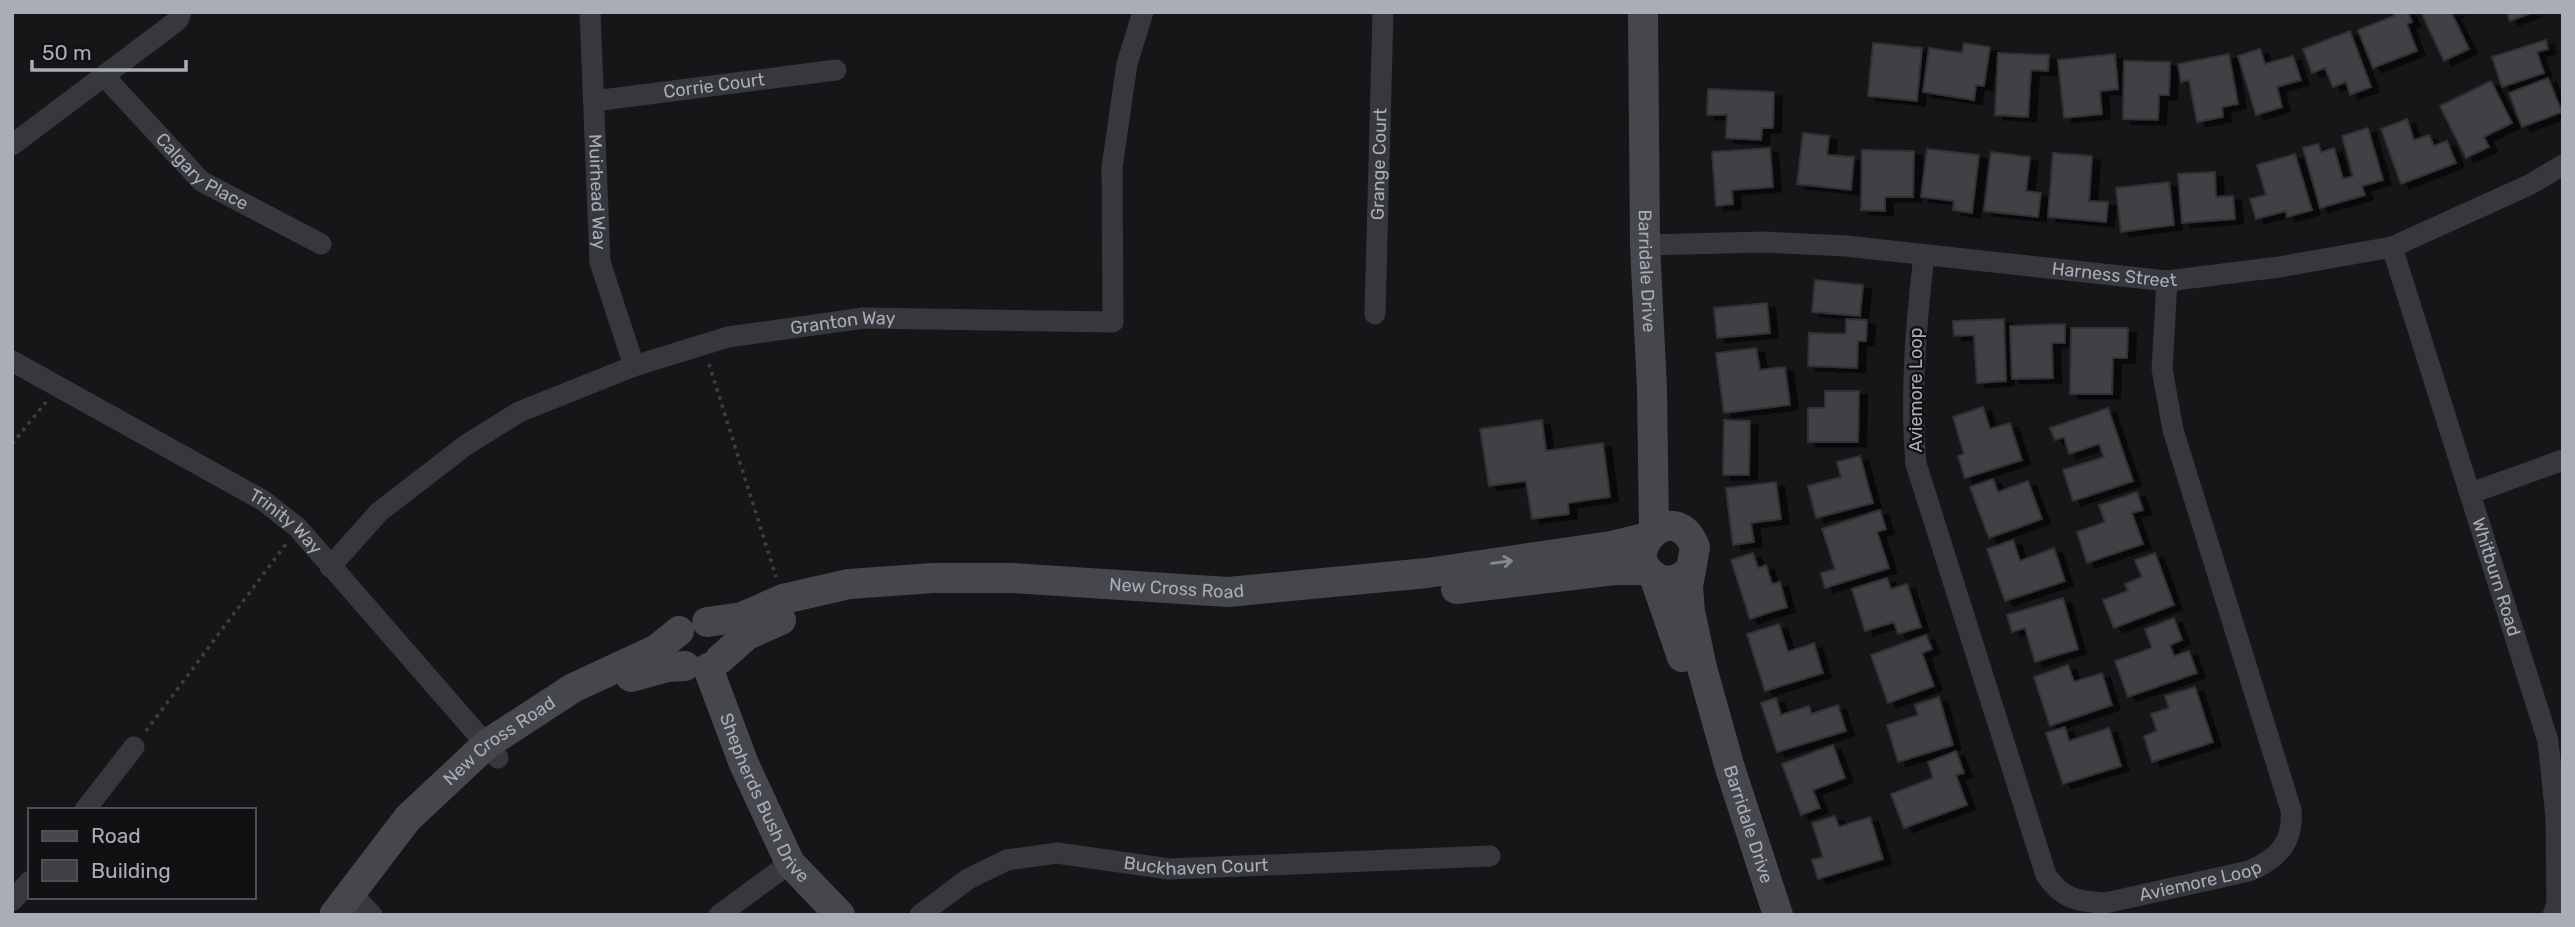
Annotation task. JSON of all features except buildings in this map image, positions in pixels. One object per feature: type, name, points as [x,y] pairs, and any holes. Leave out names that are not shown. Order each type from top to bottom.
[{"type":"street","points":[[12,145],[178,20],[181,12]]},
{"type":"street","name":"Muirhead Way","points":[[590,12],[600,262],[634,366]]},
{"type":"street","name":"Granton Way","points":[[330,567],[379,512],[466,445],[519,412],[634,366],[728,337],[864,318],[1113,322],[1112,167],[1128,64],[1143,12]]},
{"type":"street","name":"Grange Court","points":[[1375,314],[1383,12]]},
{"type":"street","name":"Barridale Drive","points":[[1643,12],[1654,245]]},
{"type":"street","name":"Barridale Drive","points":[[1660,532],[1652,389],[1661,12]]},
{"type":"street","name":"Corrie Court","points":[[594,101],[836,70]]},
{"type":"street","name":"Calgary Place","points":[[104,76],[201,181],[321,244]]},
{"type":"street","name":"Harness Street","points":[[1654,245],[1765,242],[1924,255],[2167,281],[2279,267],[2392,247],[2529,185],[2563,165]]},
{"type":"street","name":"Whitburn Road","points":[[2392,247],[2471,493],[2555,739],[2557,902],[2553,915]]},
{"type":"street","name":"Aviemore Loop","points":[[1924,255],[1917,315],[1913,406],[1916,464],[2046,875],[2055,889],[2069,898],[2085,902],[2105,903],[2249,871],[2267,863],[2281,851],[2293,825],[2291,810],[2172,430],[2162,369],[2167,281]]},
{"type":"street","name":"Trinity Way","points":[[12,361],[264,501],[298,528],[492,751]]},
{"type":"street","points":[[2471,493],[2563,460]]},
{"type":"street","points":[[1660,532],[1687,533],[1695,547],[1696,555],[1690,570],[1684,576],[1669,580],[1651,573],[1642,553],[1660,532]]},
{"type":"street","name":"New Cross Road","points":[[708,622],[742,617],[783,599],[849,584],[933,578],[1012,578],[1228,592],[1427,573],[1611,546],[1660,532]]},
{"type":"street","name":"New Cross Road","points":[[492,751],[603,689],[667,667],[704,665],[747,635],[779,621],[852,603],[933,596],[1011,597],[1228,611],[1615,570],[1651,573]]},
{"type":"street","name":"Barridale Drive","points":[[1690,570],[1690,611],[1702,668],[1730,768],[1778,915]]},
{"type":"street","name":"Barridale Drive","points":[[1651,573],[1676,635],[1697,715],[1761,915]]},
{"type":"street","points":[[692,622],[708,622],[723,638],[704,665],[676,653],[679,631],[692,622]]},
{"type":"street","name":"New Cross Road","points":[[354,908],[408,818],[573,688],[657,649],[679,631]]},
{"type":"street","name":"Shepherds Bush Drive","points":[[704,665],[744,764],[790,863],[839,915]]},
{"type":"street","points":[[87,808],[134,747]]},
{"type":"street","name":"Buckhaven Court","points":[[920,915],[968,879],[1007,860],[1057,853],[1169,869],[1490,856]]},
{"type":"street","points":[[719,915],[790,863]]},
{"type":"street","points":[[12,901],[28,883]]},
{"type":"path","points":[[704,346],[783,599]]},
{"type":"path","points":[[12,444],[57,388]]},
{"type":"path","points":[[134,747],[298,528]]}]
